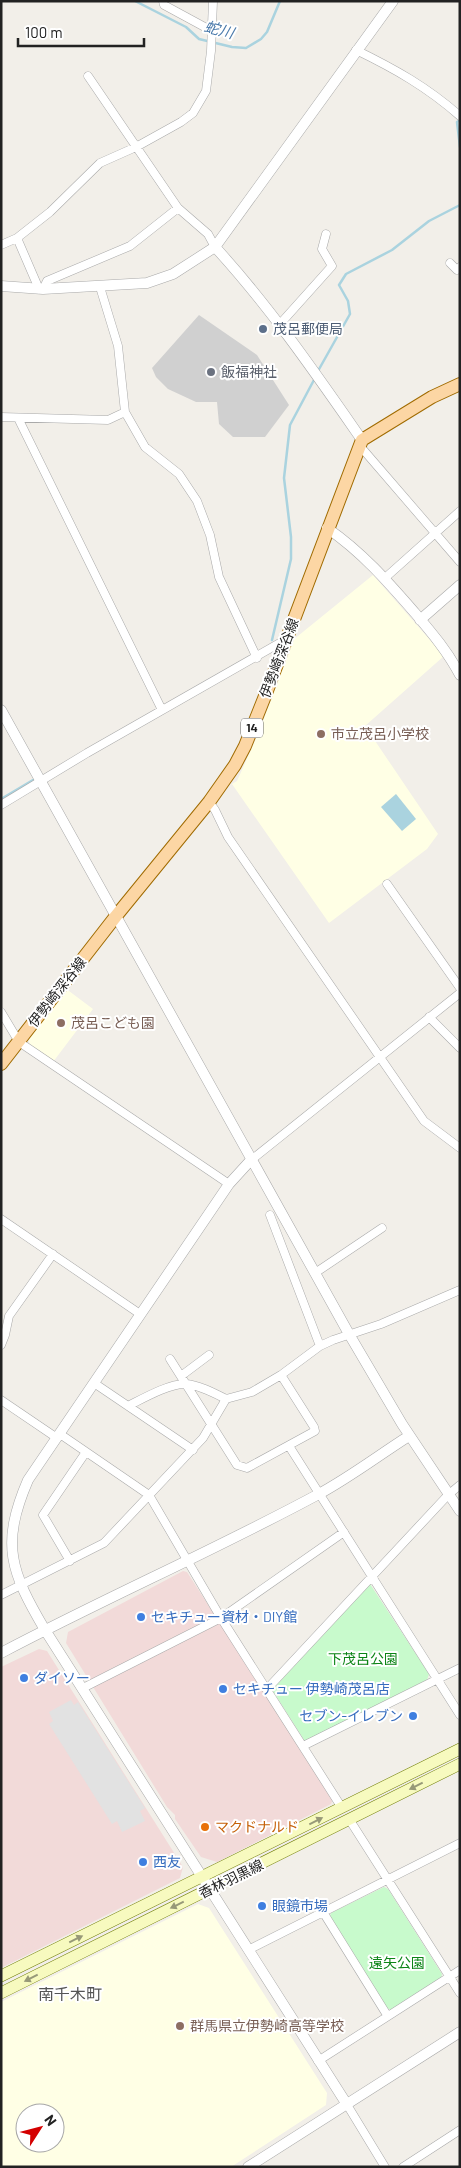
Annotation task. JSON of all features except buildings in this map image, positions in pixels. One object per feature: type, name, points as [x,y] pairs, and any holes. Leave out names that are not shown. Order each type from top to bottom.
[{"type":"main road","points":[[361,443],[432,397],[460,384]]},
{"type":"main road","name":"伊勢崎深谷線","points":[[1,1064],[116,916],[209,802],[235,765],[245,746],[287,639],[327,528],[361,443]]},
{"type":"main road","name":"香林羽黒線","points":[[1,1976],[460,1750]]},
{"type":"main road","name":"香林羽黒線","points":[[1,1993],[460,1764]]},
{"type":"street","points":[[163,1],[164,5],[212,31]]},
{"type":"street","points":[[1,245],[17,238],[50,212],[100,163],[136,147],[181,122],[193,113],[206,91],[211,51],[213,1]]},
{"type":"street","points":[[1,286],[41,289],[147,283],[173,274],[215,247],[392,1]]},
{"type":"street","points":[[356,50],[401,72],[436,95],[460,116]]},
{"type":"street","points":[[88,76],[178,208],[208,234],[215,247],[253,289],[280,324],[361,443],[460,562]]},
{"type":"street","points":[[41,289],[47,281],[130,246],[178,208]]},
{"type":"street","points":[[280,324],[332,266],[322,249],[326,234]]},
{"type":"street","points":[[17,238],[41,289]]},
{"type":"street","points":[[450,263],[457,270],[460,267]]},
{"type":"street","points":[[100,287],[118,346],[125,412],[145,447],[179,474],[197,501],[210,535],[219,577],[257,658]]},
{"type":"street","points":[[1,417],[108,420],[125,412]]},
{"type":"street","points":[[18,418],[162,710]]},
{"type":"street","points":[[385,578],[434,532],[460,511]]},
{"type":"street","points":[[327,528],[348,543],[385,578],[449,654],[460,675]]},
{"type":"street","points":[[420,620],[460,585]]},
{"type":"street","points":[[1,805],[87,753],[257,658],[287,639]]},
{"type":"street","points":[[1,710],[250,1161],[349,1334],[409,1436],[460,1511]]},
{"type":"street","points":[[209,802],[228,837],[424,1121],[460,1148]]},
{"type":"street","points":[[387,884],[460,988]]},
{"type":"street","points":[[385,2167],[45,1630],[20,1587],[14,1569],[12,1546],[16,1514],[28,1480],[229,1184],[250,1161],[460,993]]},
{"type":"street","points":[[1,1012],[19,1042],[229,1184]]},
{"type":"street","points":[[429,1017],[460,1048]]},
{"type":"street","points":[[270,1215],[320,1346]]},
{"type":"street","points":[[1,1219],[140,1314]]},
{"type":"street","points":[[315,1273],[382,1228]]},
{"type":"street","points":[[1,1345],[6,1336],[9,1316],[52,1254]]},
{"type":"street","points":[[128,1406],[168,1389],[186,1384],[226,1399],[252,1392],[310,1356],[320,1346],[380,1324],[460,1290]]},
{"type":"street","points":[[1,1311],[9,1316]]},
{"type":"street","points":[[181,1376],[209,1355]]},
{"type":"street","points":[[170,1359],[237,1464],[247,1468],[312,1433],[314,1427],[281,1375]]},
{"type":"street","points":[[94,1383],[193,1450]]},
{"type":"street","points":[[1,1595],[104,1543],[193,1450],[212,1425],[226,1399]]},
{"type":"street","points":[[1,1401],[86,1452],[149,1495],[221,1618],[342,1808]]},
{"type":"street","points":[[1,1653],[187,1562],[319,1494],[409,1436]]},
{"type":"street","points":[[289,1446],[460,1715]]},
{"type":"street","points":[[70,1561],[43,1515],[86,1452]]},
{"type":"street","points":[[267,1689],[371,1576],[448,1495],[460,1485]]},
{"type":"street","points":[[83,1688],[221,1618],[344,1532]]},
{"type":"street","points":[[303,1746],[460,1668]]},
{"type":"street","points":[[349,1819],[460,1993]]},
{"type":"street","points":[[248,1950],[388,1879],[458,1847]]},
{"type":"street","points":[[323,1912],[387,2015]]},
{"type":"street","points":[[318,2061],[387,2015],[460,1970]]},
{"type":"street","points":[[248,2167],[460,2032]]},
{"type":"street","points":[[403,2167],[460,2130]]},
{"type":"shaded area","name":"飯福神社","points":[[199,315],[257,355],[289,405],[265,437],[233,437],[219,424],[217,402],[196,402],[168,389],[156,377],[152,368]]},
{"type":"shaded area","points":[[373,575],[444,656],[365,726],[438,834],[427,849],[329,923],[232,784],[237,781],[259,732],[293,640]]},
{"type":"shaded area","name":"茂呂こども園","points":[[65,988],[93,1009],[53,1062],[30,1047],[28,1036]]},
{"type":"shaded area","points":[[183,1571],[187,1572],[333,1799],[331,1804],[217,1862],[201,1857],[175,1819],[175,1815],[167,1807],[66,1643],[68,1632]]},
{"type":"shaded area","points":[[39,1649],[47,1651],[183,1867],[180,1878],[1,1968],[1,1667]]},
{"type":"shaded area","points":[[71,1700],[74,1705],[78,1702],[145,1808],[140,1811],[145,1821],[122,1832],[117,1821],[112,1824],[49,1724],[53,1721],[49,1712]]},
{"type":"shaded area","points":[[198,1904],[209,1908],[327,2093],[326,2105],[231,2167],[1,2167],[1,2002]]},
{"type":"green space","name":"下茂呂公園","points":[[370,1584],[429,1674],[427,1680],[308,1740],[304,1740],[273,1691],[274,1688]]},
{"type":"green space","name":"遠矢公園","points":[[384,1887],[388,1889],[442,1974],[441,1978],[391,2010],[387,2008],[330,1916],[331,1913]]},
{"type":"water","points":[[396,794],[416,819],[402,831],[381,807]]},
{"type":"waterway","name":"蛇川","points":[[135,1],[186,27],[199,39],[232,47],[246,48],[261,39],[267,32],[280,1]]},
{"type":"waterway","points":[[460,120],[457,122],[460,147]]},
{"type":"waterway","points":[[318,371],[350,314],[348,301],[339,285],[346,274],[392,250],[429,221],[460,205]]},
{"type":"waterway","points":[[272,640],[291,559],[291,537],[284,478],[290,425],[315,378]]},
{"type":"waterway","points":[[1,799],[33,780]]},
{"type":"place","name":"茂呂郵便局","points":[[263,329]]},
{"type":"place","name":"飯福神社","points":[[211,372]]},
{"type":"place","name":"市立茂呂小学校","points":[[321,734]]},
{"type":"place","name":"茂呂こども園","points":[[61,1023]]},
{"type":"place","name":"セキチュー資材・DIY館","points":[[141,1617]]},
{"type":"place","name":"ダイソー","points":[[24,1678]]},
{"type":"place","name":"セキチュー 伊勢崎茂呂店","points":[[223,1689]]},
{"type":"place","name":"セブン-イレブン","points":[[413,1716]]},
{"type":"place","name":"マクドナルド","points":[[205,1827]]},
{"type":"place","name":"西友","points":[[143,1862]]},
{"type":"place","name":"眼鏡市場","points":[[262,1906]]},
{"type":"place","name":"群馬県立伊勢崎高等学校","points":[[180,2026]]},
{"type":"district","name":"南千木町","points":[[70,1994]]}]
